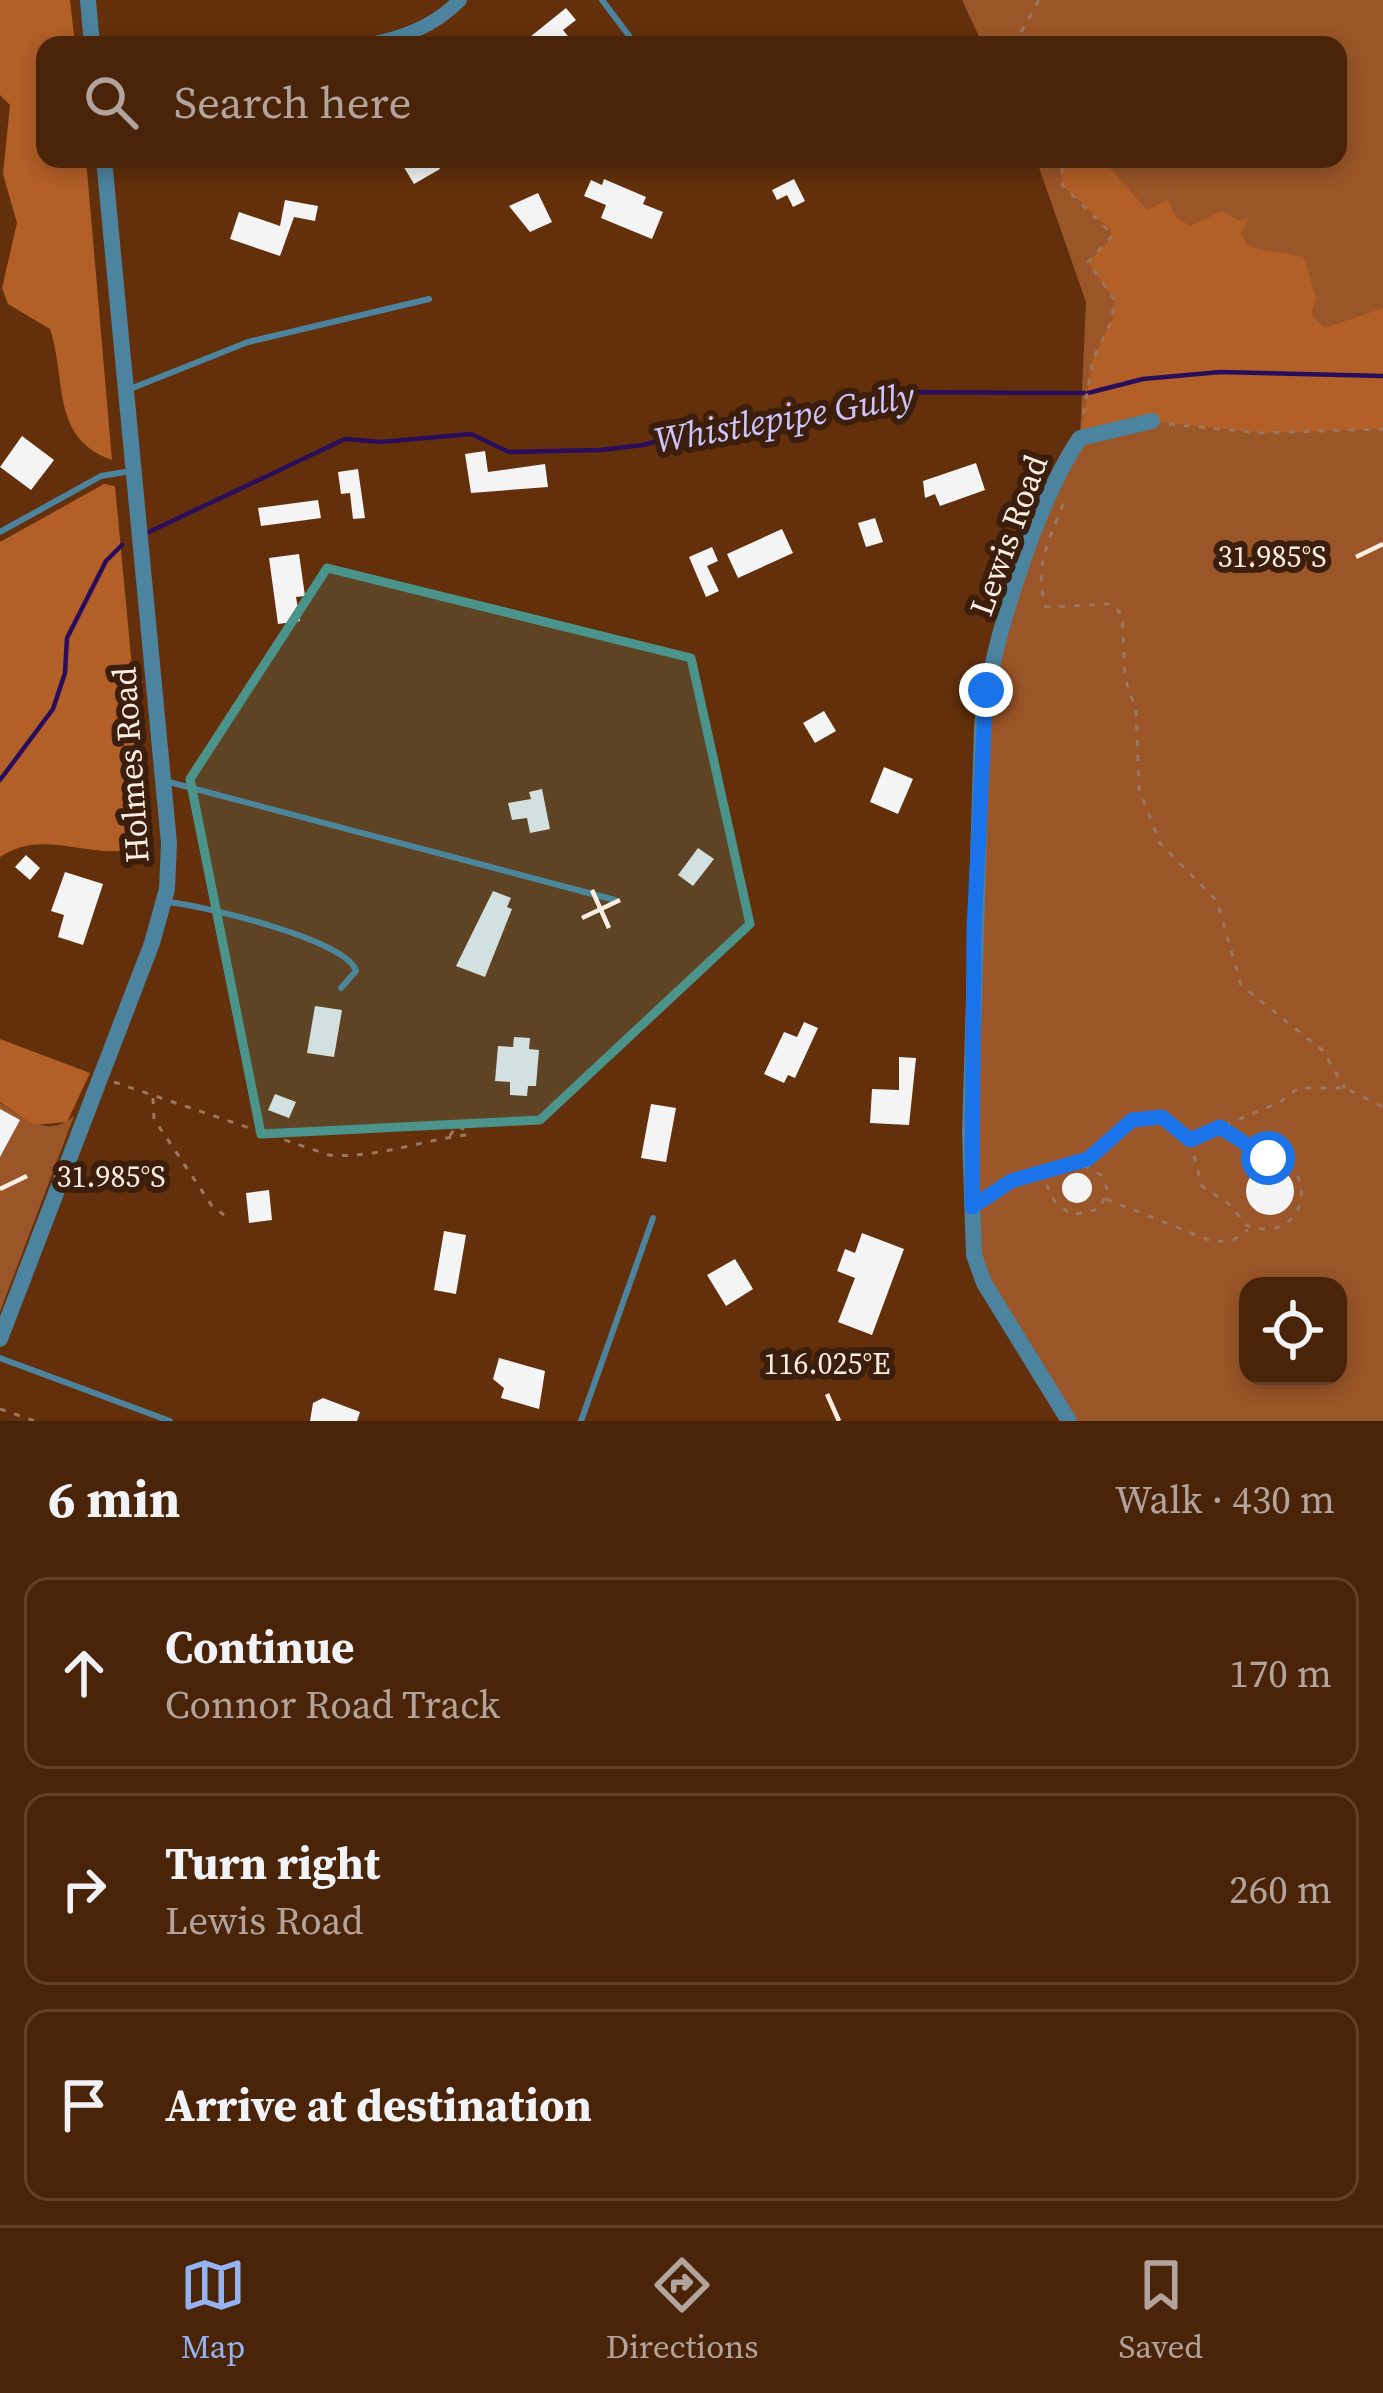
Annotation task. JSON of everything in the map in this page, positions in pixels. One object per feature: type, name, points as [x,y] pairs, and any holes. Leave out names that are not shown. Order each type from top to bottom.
[{"type":"street","points":[[88,0],[91,36]]},
{"type":"street","points":[[403,36],[442,18],[460,0]]},
{"type":"street","name":"Holmes Road","points":[[0,1339],[164,902],[170,843],[105,168]]},
{"type":"street","name":"Lewis Road","points":[[1070,1421],[984,1283],[974,1255],[974,929],[986,690],[1023,570],[1080,438],[1152,421]]},
{"type":"lane","points":[[602,0],[629,36]]},
{"type":"lane","points":[[127,391],[248,342],[429,299]]},
{"type":"lane","points":[[0,532],[101,476],[135,470]]},
{"type":"lane","points":[[165,781],[615,900]]},
{"type":"lane","points":[[164,902],[212,908],[341,953],[356,971],[340,988]]},
{"type":"lane","points":[[581,1421],[653,1217]]},
{"type":"lane","points":[[0,1358],[170,1421]]},
{"type":"path","points":[[1019,36],[1039,0]]},
{"type":"path","points":[[1064,168],[1062,185],[1112,230],[1110,241],[1088,262],[1114,299],[1112,320],[1093,359],[1080,438]]},
{"type":"path","points":[[1152,421],[1260,433],[1383,429]]},
{"type":"path","points":[[1065,497],[1038,568],[1046,607],[1112,604],[1122,615],[1125,678],[1136,710],[1139,789],[1160,843],[1217,901],[1241,985],[1322,1050],[1345,1088]]},
{"type":"path","points":[[100,1077],[329,1155],[364,1155],[448,1137]]},
{"type":"path","points":[[1190,1140],[1280,1102],[1299,1088],[1345,1088],[1383,1107]]},
{"type":"path","points":[[154,1096],[154,1119],[224,1215]]},
{"type":"path","points":[[972,1207],[1011,1181],[1079,1162],[1132,1120],[1162,1117],[1190,1140],[1202,1186],[1250,1228]]},
{"type":"path","points":[[1106,1199],[1214,1242],[1233,1240],[1250,1228],[1291,1221],[1302,1210],[1302,1185],[1288,1161],[1262,1157],[1220,1127]]},
{"type":"path","points":[[1055,1171],[1048,1178],[1048,1193],[1072,1215],[1099,1209],[1108,1191],[1100,1175],[1079,1162]]},
{"type":"path","points":[[0,1409],[35,1421]]},
{"type":"highlighted area","points":[[327,568],[691,658],[750,924],[540,1120],[261,1134],[190,779]]},
{"type":"shaded area","points":[[0,0],[70,0],[74,36],[36,36],[36,168],[87,168],[112,460],[92,450],[70,422],[50,329],[8,304],[2,288],[17,223],[3,174],[10,105],[0,95]]},
{"type":"shaded area","points":[[962,0],[1383,0],[1383,1421],[1065,1421],[974,1255],[986,690],[1023,570],[1080,437],[1086,302],[1039,168],[1347,168],[1347,36],[979,36]]},
{"type":"shaded area","points":[[1110,168],[1147,210],[1168,200],[1176,217],[1190,226],[1222,211],[1240,221],[1249,217],[1241,234],[1249,247],[1304,257],[1316,298],[1311,315],[1325,328],[1383,308],[1383,429],[1260,433],[1152,421],[1080,438],[1093,359],[1112,320],[1114,300],[1088,262],[1110,240],[1111,230],[1062,185],[1062,170]]},
{"type":"shaded area","points":[[104,484],[115,486],[140,753],[134,837],[119,851],[43,844],[14,849],[0,857],[0,542]]},
{"type":"shaded area","points":[[0,1039],[90,1073],[67,1122],[34,1125],[0,1102]]},
{"type":"shaded area","points":[[0,1103],[45,1126],[74,1116],[0,1312]]},
{"type":"building","points":[[566,8],[576,20],[563,30],[568,36],[531,36]]},
{"type":"building","points":[[404,168],[439,168],[440,169],[414,184]]},
{"type":"building","points":[[604,179],[646,197],[643,204],[663,212],[652,239],[601,218],[606,205],[584,196],[591,180],[602,185]]},
{"type":"building","points":[[794,179],[805,201],[793,207],[787,195],[777,200],[772,190]]},
{"type":"building","points":[[538,193],[552,222],[530,232],[509,206]]},
{"type":"building","points":[[285,200],[318,206],[315,221],[294,217],[280,256],[230,239],[239,212],[280,226]]},
{"type":"building","points":[[22,436],[54,460],[31,490],[0,467]]},
{"type":"building","points":[[485,451],[488,472],[545,464],[548,487],[471,493],[465,454]]},
{"type":"building","points":[[976,463],[985,490],[940,506],[935,494],[925,498],[923,481]]},
{"type":"building","points":[[358,469],[365,518],[353,519],[350,493],[341,494],[338,472]]},
{"type":"building","points":[[318,500],[321,518],[261,526],[258,508]]},
{"type":"building","points":[[875,518],[883,542],[866,547],[858,523]]},
{"type":"building","points":[[782,529],[793,553],[738,578],[727,554]]},
{"type":"building","points":[[712,547],[718,561],[707,566],[719,591],[706,597],[689,557]]},
{"type":"building","points":[[299,554],[305,596],[296,597],[300,621],[278,624],[269,558]]},
{"type":"building","points":[[824,711],[836,731],[815,743],[803,723]]},
{"type":"building","points":[[884,767],[913,779],[898,814],[870,802]]},
{"type":"building","points":[[542,789],[550,829],[530,833],[527,818],[512,820],[508,803],[531,799],[529,792]]},
{"type":"building","points":[[698,848],[714,859],[693,886],[678,875]]},
{"type":"building","points":[[26,855],[40,868],[30,880],[15,867]]},
{"type":"building","points":[[65,872],[103,884],[83,945],[58,937],[64,915],[51,911]]},
{"type":"building","points":[[493,891],[511,898],[507,907],[512,909],[485,977],[456,966]]},
{"type":"building","points":[[315,1006],[342,1010],[334,1057],[307,1053]]},
{"type":"building","points":[[804,1022],[818,1028],[795,1078],[788,1075],[784,1083],[764,1074],[784,1032],[797,1037]]},
{"type":"building","points":[[514,1037],[530,1038],[529,1049],[539,1050],[536,1086],[528,1086],[527,1096],[510,1095],[510,1082],[495,1081],[498,1046],[513,1047]]},
{"type":"building","points":[[899,1057],[916,1058],[909,1125],[870,1123],[872,1089],[899,1090]]},
{"type":"building","points":[[275,1094],[296,1102],[289,1118],[268,1110]]},
{"type":"building","points":[[651,1104],[676,1108],[666,1162],[641,1158]]},
{"type":"building","points":[[0,1109],[20,1120],[0,1157]]},
{"type":"building","points":[[1270,1167],[1287,1174],[1294,1191],[1287,1208],[1270,1215],[1253,1208],[1246,1191],[1253,1174]]},
{"type":"building","points":[[1077,1173],[1092,1188],[1077,1203],[1062,1188]]},
{"type":"building","points":[[269,1190],[272,1220],[249,1223],[246,1193]]},
{"type":"building","points":[[444,1231],[466,1235],[456,1294],[434,1290]]},
{"type":"building","points":[[862,1233],[904,1249],[872,1335],[838,1322],[855,1278],[837,1271],[845,1249],[855,1253]]},
{"type":"building","points":[[735,1259],[753,1289],[726,1306],[707,1275]]},
{"type":"building","points":[[499,1358],[545,1371],[539,1409],[501,1398],[504,1388],[493,1379]]},
{"type":"building","points":[[323,1398],[360,1412],[357,1421],[310,1421],[313,1403]]},
{"type":"waterway","name":"Whistlepipe Gully","points":[[1088,393],[1143,379],[1220,372],[1383,376]]},
{"type":"waterway","name":"Whistlepipe Gully","points":[[149,532],[345,439],[381,442],[471,434],[509,452],[600,450],[643,445],[749,415],[810,419],[892,392],[1084,393]]},
{"type":"waterway","name":"Whistlepipe Gully","points":[[0,780],[53,709],[65,673],[67,638],[106,561],[122,545]]},
{"type":"route","points":[[986,690],[974,929],[972,1207],[1011,1181],[1088,1159],[1132,1120],[1162,1117],[1190,1140],[1220,1127],[1268,1158]]}]
